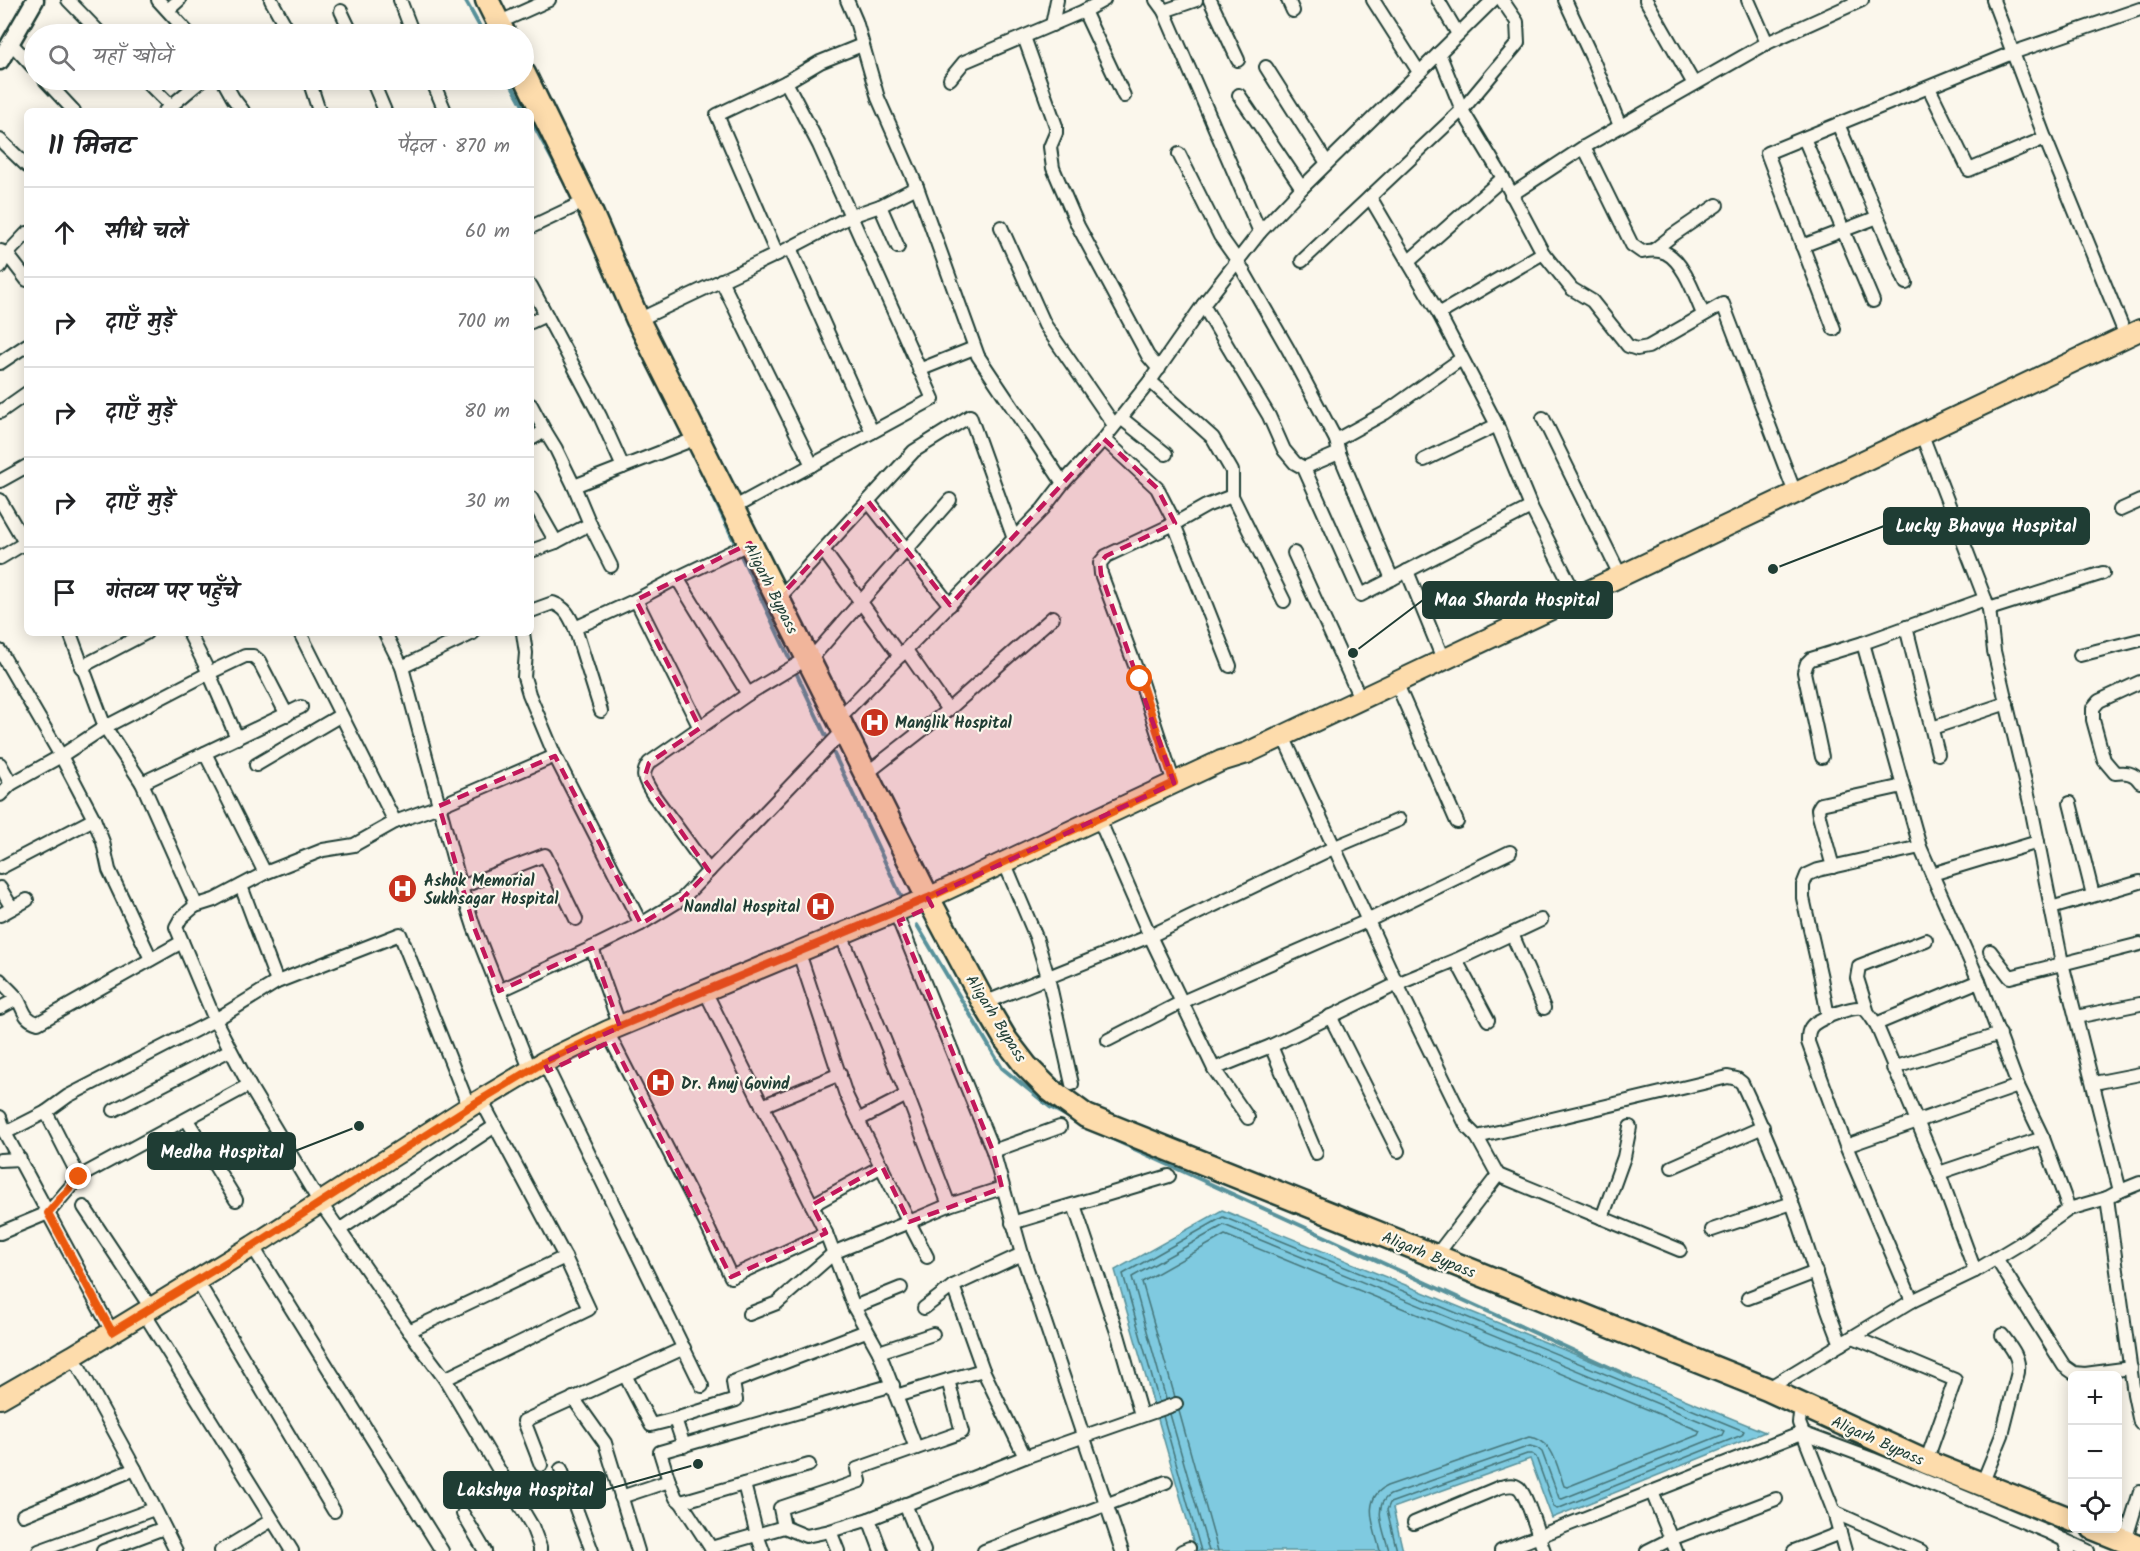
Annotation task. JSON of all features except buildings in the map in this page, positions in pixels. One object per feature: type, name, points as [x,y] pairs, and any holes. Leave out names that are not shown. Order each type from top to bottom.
[{"type":"highway","points":[[487,0],[499,24]]},
{"type":"highway","name":"Aligarh Bypass","points":[[531,90],[578,204],[638,320],[691,440],[733,508],[743,546],[778,599],[802,663],[841,725],[930,902],[984,1003],[1006,1040],[1026,1066],[1049,1089],[1086,1116],[1767,1389],[1801,1418],[1926,1461],[1982,1484],[2068,1537]]},
{"type":"highway","points":[[2105,1533],[2132,1544]]},
{"type":"main road","points":[[686,1005],[710,1001],[899,921],[930,902],[1174,783],[1221,761],[1247,753],[2133,333]]},
{"type":"main road","points":[[192,1291],[541,1068],[616,1034],[1008,871],[1224,769],[1247,753]]},
{"type":"main road","points":[[0,1410],[78,1365],[150,1315],[258,1255],[323,1207]]},
{"type":"main road","points":[[0,1398],[112,1332],[150,1315]]},
{"type":"street","points":[[0,61],[34,0]]},
{"type":"street","points":[[68,0],[91,24]]},
{"type":"street","points":[[158,0],[180,24]]},
{"type":"street","points":[[168,10],[179,0]]},
{"type":"street","points":[[271,0],[284,24]]},
{"type":"street","points":[[400,0],[409,24]]},
{"type":"street","points":[[508,24],[549,0]]},
{"type":"street","points":[[847,0],[856,21],[878,98],[917,187],[974,348],[1063,483]]},
{"type":"street","points":[[1052,25],[1057,0]]},
{"type":"street","points":[[950,79],[964,62],[1084,11],[1104,0]]},
{"type":"street","points":[[1156,0],[1164,11],[1260,232]]},
{"type":"street","points":[[1164,11],[1196,0]]},
{"type":"street","points":[[1210,0],[1238,60]]},
{"type":"street","points":[[1373,0],[1419,72]]},
{"type":"street","points":[[1438,0],[1458,34]]},
{"type":"street","points":[[499,991],[641,924],[682,899],[841,725],[903,653],[1043,509],[1063,483],[1104,439],[1150,381],[1203,305],[1260,232],[1493,0]]},
{"type":"street","points":[[1302,261],[1462,110],[1518,43],[1517,22],[1502,0]]},
{"type":"street","points":[[1565,0],[1620,126]]},
{"type":"street","points":[[1647,0],[1694,84]]},
{"type":"street","points":[[1511,195],[1584,147],[1767,43],[1862,0]]},
{"type":"street","points":[[1994,0],[2045,138],[2133,333]]},
{"type":"street","points":[[1753,2],[1767,43]]},
{"type":"street","points":[[1834,329],[1767,153],[2012,53],[2140,9]]},
{"type":"street","points":[[341,11],[347,24]]},
{"type":"street","points":[[1084,11],[1124,96]]},
{"type":"street","points":[[1024,37],[1056,126],[1056,133],[1050,147],[1053,168],[1078,226],[1148,356],[1159,369]]},
{"type":"street","points":[[10,42],[24,57]]},
{"type":"street","points":[[777,254],[717,115],[820,63],[862,45]]},
{"type":"street","points":[[1439,53],[1462,110],[1503,178],[1543,253],[1572,289],[1592,301],[1628,346],[1637,349],[1648,346],[1723,304],[1795,493]]},
{"type":"street","points":[[1266,67],[1327,163]]},
{"type":"street","points":[[733,508],[933,399],[851,216],[830,175],[819,145],[786,81]]},
{"type":"street","points":[[1929,88],[1969,170],[2045,138]]},
{"type":"street","points":[[54,90],[71,108]]},
{"type":"street","points":[[153,90],[168,108],[190,90]]},
{"type":"street","points":[[228,90],[240,108]]},
{"type":"street","points":[[312,90],[318,108]]},
{"type":"street","points":[[376,90],[384,108]]},
{"type":"street","points":[[436,90],[444,108]]},
{"type":"street","points":[[1239,95],[1302,188]]},
{"type":"street","points":[[1838,124],[1906,283]]},
{"type":"street","points":[[1804,138],[1873,301]]},
{"type":"street","points":[[0,140],[24,163]]},
{"type":"street","points":[[1584,147],[1632,245],[1642,252],[1654,250],[1666,253],[1675,260],[1687,278],[1702,314]]},
{"type":"street","points":[[1179,154],[1220,236],[1238,260],[1336,440],[1339,453],[1392,579]]},
{"type":"street","points":[[1408,262],[1503,178]]},
{"type":"street","points":[[638,320],[790,248],[851,216],[880,206],[917,187]]},
{"type":"street","points":[[1370,196],[1439,314],[1497,425],[1531,507],[1576,596]]},
{"type":"street","points":[[534,226],[578,204]]},
{"type":"street","points":[[1654,250],[1717,205]]},
{"type":"street","points":[[880,206],[898,247]]},
{"type":"street","points":[[1802,246],[1878,217]]},
{"type":"street","points":[[1001,227],[1045,325],[1118,422],[1166,454]]},
{"type":"street","points":[[0,267],[3,253],[24,236]]},
{"type":"street","points":[[790,248],[872,432]]},
{"type":"street","points":[[3,253],[24,277]]},
{"type":"street","points":[[1439,314],[1543,253]]},
{"type":"street","points":[[721,280],[812,465]]},
{"type":"street","points":[[534,292],[600,416],[623,467]]},
{"type":"street","points":[[1203,305],[1269,416],[1284,450],[1295,463],[1304,468],[1361,595],[1531,507]]},
{"type":"street","points":[[534,321],[546,315]]},
{"type":"street","points":[[0,363],[24,347]]},
{"type":"street","points":[[919,370],[974,348]]},
{"type":"street","points":[[1336,440],[1385,412],[1461,359]]},
{"type":"street","points":[[1150,381],[1213,438],[1232,471],[1232,496],[1284,601]]},
{"type":"street","points":[[0,412],[24,395]]},
{"type":"street","points":[[534,411],[556,448],[611,566]]},
{"type":"street","points":[[778,599],[914,452],[970,416],[1014,539]]},
{"type":"street","points":[[1543,418],[1620,575]]},
{"type":"street","points":[[1424,460],[1497,425]]},
{"type":"street","points":[[534,437],[545,431]]},
{"type":"street","points":[[1922,435],[1987,604],[1994,651],[2038,842],[2062,963],[2120,1191]]},
{"type":"street","points":[[1104,439],[1156,488],[1175,524],[1230,666]]},
{"type":"street","points":[[574,486],[691,440]]},
{"type":"street","points":[[1304,468],[1339,453]]},
{"type":"street","points":[[0,481],[24,468]]},
{"type":"street","points":[[1174,783],[1140,679],[1101,574],[1100,563],[1106,556],[1175,524],[1206,506],[1232,496]]},
{"type":"street","points":[[0,500],[22,526]]},
{"type":"street","points":[[709,871],[652,793],[645,779],[644,770],[649,763],[748,694],[802,663],[861,602],[950,500]]},
{"type":"street","points":[[868,501],[950,605]]},
{"type":"street","points":[[2120,510],[2140,501]]},
{"type":"street","points":[[534,503],[556,542]]},
{"type":"street","points":[[534,550],[556,542],[590,524]]},
{"type":"street","points":[[0,558],[24,546]]},
{"type":"street","points":[[575,628],[743,546]]},
{"type":"street","points":[[823,550],[861,602],[948,710]]},
{"type":"street","points":[[1294,553],[1360,698]]},
{"type":"street","points":[[1407,571],[1443,659]]},
{"type":"street","points":[[1822,757],[1804,672],[1811,659],[1906,627],[2103,573]]},
{"type":"street","points":[[677,578],[748,694]]},
{"type":"street","points":[[636,600],[700,728]]},
{"type":"street","points":[[534,610],[553,603],[563,606],[568,613],[602,711]]},
{"type":"street","points":[[866,774],[948,710],[1053,617]]},
{"type":"street","points":[[1906,627],[1938,754]]},
{"type":"street","points":[[71,636],[105,727],[142,783],[195,906]]},
{"type":"street","points":[[81,667],[140,636]]},
{"type":"street","points":[[190,636],[237,738]]},
{"type":"street","points":[[302,636],[395,822]]},
{"type":"street","points":[[386,636],[402,667],[461,887],[499,991],[541,1068],[702,1386]]},
{"type":"street","points":[[402,667],[464,636]]},
{"type":"street","points":[[523,636],[526,653],[524,677],[529,694],[555,756],[641,924]]},
{"type":"street","points":[[2080,655],[2140,640]]},
{"type":"street","points":[[1863,643],[1920,847],[1979,981],[2019,1086],[2043,1138],[2069,1209]]},
{"type":"street","points":[[0,651],[61,756],[94,819],[103,842],[109,870],[151,959]]},
{"type":"street","points":[[0,795],[10,784],[61,756],[105,727],[245,656],[253,656],[259,660],[287,715]]},
{"type":"street","points":[[1396,682],[1457,822]]},
{"type":"street","points":[[2140,682],[2099,701],[2093,708],[2093,720],[2104,760],[2115,773],[2127,772],[2140,782]]},
{"type":"street","points":[[1932,728],[2007,703]]},
{"type":"street","points":[[142,783],[301,707]]},
{"type":"street","points":[[256,765],[341,715]]},
{"type":"street","points":[[1283,736],[1367,921],[1467,1127],[1477,1137],[1498,1175],[1680,1250]]},
{"type":"street","points":[[205,753],[265,873]]},
{"type":"street","points":[[540,1551],[532,1526],[445,1379],[323,1207],[249,1085],[215,1020],[176,927],[180,918],[195,906],[214,900],[265,873],[323,850],[354,845],[395,822],[439,806],[555,756]]},
{"type":"street","points":[[0,764],[10,784]]},
{"type":"street","points":[[1833,867],[1819,816],[1818,809],[1821,804],[1903,786]]},
{"type":"street","points":[[2070,804],[2093,895]]},
{"type":"street","points":[[0,868],[94,819]]},
{"type":"street","points":[[984,1003],[1150,936],[1399,820]]},
{"type":"street","points":[[1102,826],[1150,936],[1214,1070],[1248,1119]]},
{"type":"street","points":[[1932,874],[2038,842]]},
{"type":"street","points":[[1828,1017],[1803,898],[1803,885],[1807,875],[1920,847]]},
{"type":"street","points":[[1108,1040],[1182,1002],[1367,921],[1510,852]]},
{"type":"street","points":[[461,887],[545,855],[576,919]]},
{"type":"street","points":[[1008,871],[1036,937],[1048,977],[1072,1084]]},
{"type":"street","points":[[2051,908],[2140,882]]},
{"type":"street","points":[[241,886],[277,982]]},
{"type":"street","points":[[0,888],[12,908]]},
{"type":"street","points":[[0,915],[27,900]]},
{"type":"street","points":[[1214,1070],[1271,1046],[1397,984],[1456,960],[1541,920]]},
{"type":"street","points":[[899,921],[993,1151],[1012,1223],[1122,1551]]},
{"type":"street","points":[[5,1133],[46,1112],[68,1096],[215,1020],[277,982],[400,934],[477,1108],[495,1126],[565,1257],[589,1309],[445,1379]]},
{"type":"street","points":[[1512,934],[1544,1008]]},
{"type":"street","points":[[1926,940],[1859,966],[1857,978],[1867,1010],[1876,1024],[1938,1173],[1975,1271]]},
{"type":"street","points":[[0,980],[17,999],[24,1014],[31,1021],[38,1023],[182,942]]},
{"type":"street","points":[[845,944],[908,1095],[949,1204]]},
{"type":"street","points":[[1990,951],[2010,977],[2140,944]]},
{"type":"street","points":[[592,948],[616,1034],[731,1277],[826,1233]]},
{"type":"street","points":[[1456,960],[1488,1020]]},
{"type":"street","points":[[802,962],[846,1095],[927,1257]]},
{"type":"street","points":[[1876,1024],[1979,981]]},
{"type":"street","points":[[0,1008],[17,999]]},
{"type":"street","points":[[710,1001],[835,1252],[854,1306],[879,1352],[916,1448]]},
{"type":"street","points":[[2076,1017],[2140,1004]]},
{"type":"street","points":[[1867,1010],[1860,1007],[1849,1009],[1813,1024],[1808,1031],[1808,1042],[1846,1146],[1912,1301]]},
{"type":"street","points":[[1330,1016],[1398,1151]]},
{"type":"street","points":[[1893,1068],[2000,1034]]},
{"type":"street","points":[[1271,1046],[1316,1153]]},
{"type":"street","points":[[114,1110],[231,1050]]},
{"type":"street","points":[[762,1106],[840,1074]]},
{"type":"street","points":[[2094,1083],[2140,1074]]},
{"type":"street","points":[[1477,1137],[1728,1077],[1737,1079],[1742,1083],[1763,1127],[1841,1344]]},
{"type":"street","points":[[0,1233],[48,1213],[79,1177],[249,1085]]},
{"type":"street","points":[[1846,1146],[2019,1086]]},
{"type":"street","points":[[858,1120],[908,1095]]},
{"type":"street","points":[[46,1112],[79,1177]]},
{"type":"street","points":[[0,1117],[5,1133],[112,1332]]},
{"type":"street","points":[[187,1120],[236,1200]]},
{"type":"street","points":[[339,1230],[495,1126]]},
{"type":"street","points":[[993,1151],[1060,1127]]},
{"type":"street","points":[[1602,1218],[1624,1157],[1630,1127]]},
{"type":"street","points":[[1672,1167],[1763,1127]]},
{"type":"street","points":[[1938,1173],[2043,1138]]},
{"type":"street","points":[[0,1160],[20,1159]]},
{"type":"street","points":[[812,1205],[882,1166]]},
{"type":"street","points":[[1435,1257],[1498,1175]]},
{"type":"street","points":[[1012,1223],[1169,1176]]},
{"type":"street","points":[[1767,1389],[1912,1301],[1975,1271],[2069,1209],[2107,1198],[2140,1183]]},
{"type":"street","points":[[749,1314],[777,1303],[835,1252],[949,1204],[1002,1188]]},
{"type":"street","points":[[2107,1198],[2130,1368],[2140,1422]]},
{"type":"street","points":[[1712,1230],[1792,1203]]},
{"type":"street","points":[[1074,1205],[1118,1335],[1142,1416]]},
{"type":"street","points":[[84,1207],[292,1551]]},
{"type":"street","points":[[924,1308],[953,1286],[1022,1254]]},
{"type":"street","points":[[258,1255],[439,1550]]},
{"type":"street","points":[[409,1331],[565,1257]]},
{"type":"street","points":[[1996,1258],[2064,1366],[2074,1373],[2085,1374],[2130,1368]]},
{"type":"street","points":[[1748,1298],[1816,1272]]},
{"type":"street","points":[[953,1286],[983,1370],[1025,1458]]},
{"type":"street","points":[[854,1306],[901,1288]]},
{"type":"street","points":[[192,1291],[334,1511]]},
{"type":"street","points":[[625,1375],[651,1425],[736,1400],[734,1382],[866,1331]]},
{"type":"street","points":[[879,1352],[933,1334]]},
{"type":"street","points":[[1982,1484],[2002,1435],[2018,1372],[2019,1363],[2016,1355],[2002,1335]]},
{"type":"street","points":[[1853,1337],[1955,1380],[1926,1461]]},
{"type":"street","points":[[2127,1343],[2140,1343]]},
{"type":"street","points":[[541,1464],[524,1421],[684,1348]]},
{"type":"street","points":[[78,1365],[135,1469],[174,1550]]},
{"type":"street","points":[[983,1370],[660,1452],[676,1498],[681,1502],[712,1550],[784,1527],[806,1536],[831,1531],[869,1519],[1025,1458],[1176,1404]]},
{"type":"street","points":[[784,1527],[780,1508],[860,1481],[858,1469],[962,1432],[948,1380]]},
{"type":"street","points":[[573,1398],[605,1443],[638,1551]]},
{"type":"street","points":[[1501,1551],[1652,1492],[1801,1418]]},
{"type":"street","points":[[1801,1418],[1834,1512],[1845,1551]]},
{"type":"street","points":[[1801,1418],[1872,1459],[2068,1537],[2088,1551]]},
{"type":"street","points":[[675,1419],[684,1446]]},
{"type":"street","points":[[681,1502],[809,1465]]},
{"type":"street","points":[[23,1515],[135,1469]]},
{"type":"street","points":[[561,1469],[592,1551]]},
{"type":"street","points":[[621,1497],[669,1481]]},
{"type":"street","points":[[984,1551],[1166,1482]]},
{"type":"street","points":[[744,1484],[763,1551]]},
{"type":"street","points":[[1414,1522],[1500,1487],[1512,1485],[1519,1488],[1524,1496],[1544,1551]]},
{"type":"street","points":[[1652,1492],[1676,1551]]},
{"type":"street","points":[[2132,1544],[2140,1492]]},
{"type":"street","points":[[1647,1551],[1671,1539],[1776,1499]]},
{"type":"street","points":[[905,1504],[924,1551]]},
{"type":"street","points":[[39,1551],[154,1509]]},
{"type":"street","points":[[1834,1512],[1921,1551]]},
{"type":"street","points":[[463,1514],[485,1551]]},
{"type":"street","points":[[869,1519],[881,1551]]},
{"type":"street","points":[[221,1551],[272,1520]]},
{"type":"street","points":[[103,1551],[164,1528]]},
{"type":"street","points":[[831,1531],[838,1551]]},
{"type":"street","points":[[1794,1551],[1840,1533]]},
{"type":"highlighted area","points":[[1104,439],[1141,471],[1157,488],[1175,523],[1106,556],[1100,563],[1101,574],[1174,783],[928,898],[932,906],[899,921],[993,1151],[1002,1188],[909,1222],[882,1166],[812,1205],[826,1233],[731,1277],[612,1041],[548,1071],[544,1062],[620,1027],[592,948],[499,991],[474,927],[439,806],[555,756],[641,924],[682,899],[709,871],[644,779],[649,763],[700,728],[636,600],[750,543],[778,599],[868,501],[950,605]]},
{"type":"water","points":[[1222,1210],[1765,1432],[1552,1518],[1530,1459],[1393,1508],[1403,1551],[1196,1551],[1115,1270]]},
{"type":"waterway","points":[[465,0],[478,24]]},
{"type":"waterway","points":[[514,90],[524,108]]},
{"type":"waterway","points":[[534,126],[562,178]]},
{"type":"waterway","points":[[695,458],[826,736]]},
{"type":"waterway","points":[[834,754],[902,898]]},
{"type":"waterway","points":[[917,925],[1002,1068],[1050,1107],[1072,1119]]},
{"type":"waterway","points":[[1095,1131],[1631,1377]]},
{"type":"place","name":"Lucky Bhavya Hospital","points":[[1773,569]]},
{"type":"place","name":"Maa Sharda Hospital","points":[[1353,653]]},
{"type":"place","name":"Manglik Hospital","points":[[874,722]]},
{"type":"place","name":"Ashok Memorial Sukhsagar Hospital","points":[[403,889]]},
{"type":"place","name":"Nandlal Hospital","points":[[821,906]]},
{"type":"place","name":"Dr. Anuj Govind","points":[[660,1083]]},
{"type":"place","name":"Medha Hospital","points":[[359,1126]]},
{"type":"place","name":"Lakshya Hospital","points":[[698,1464]]},
{"type":"route","points":[[79,1177],[48,1213],[112,1332],[253,1246],[469,1107],[544,1062],[608,1031],[928,898],[1174,783],[1140,679]]}]
